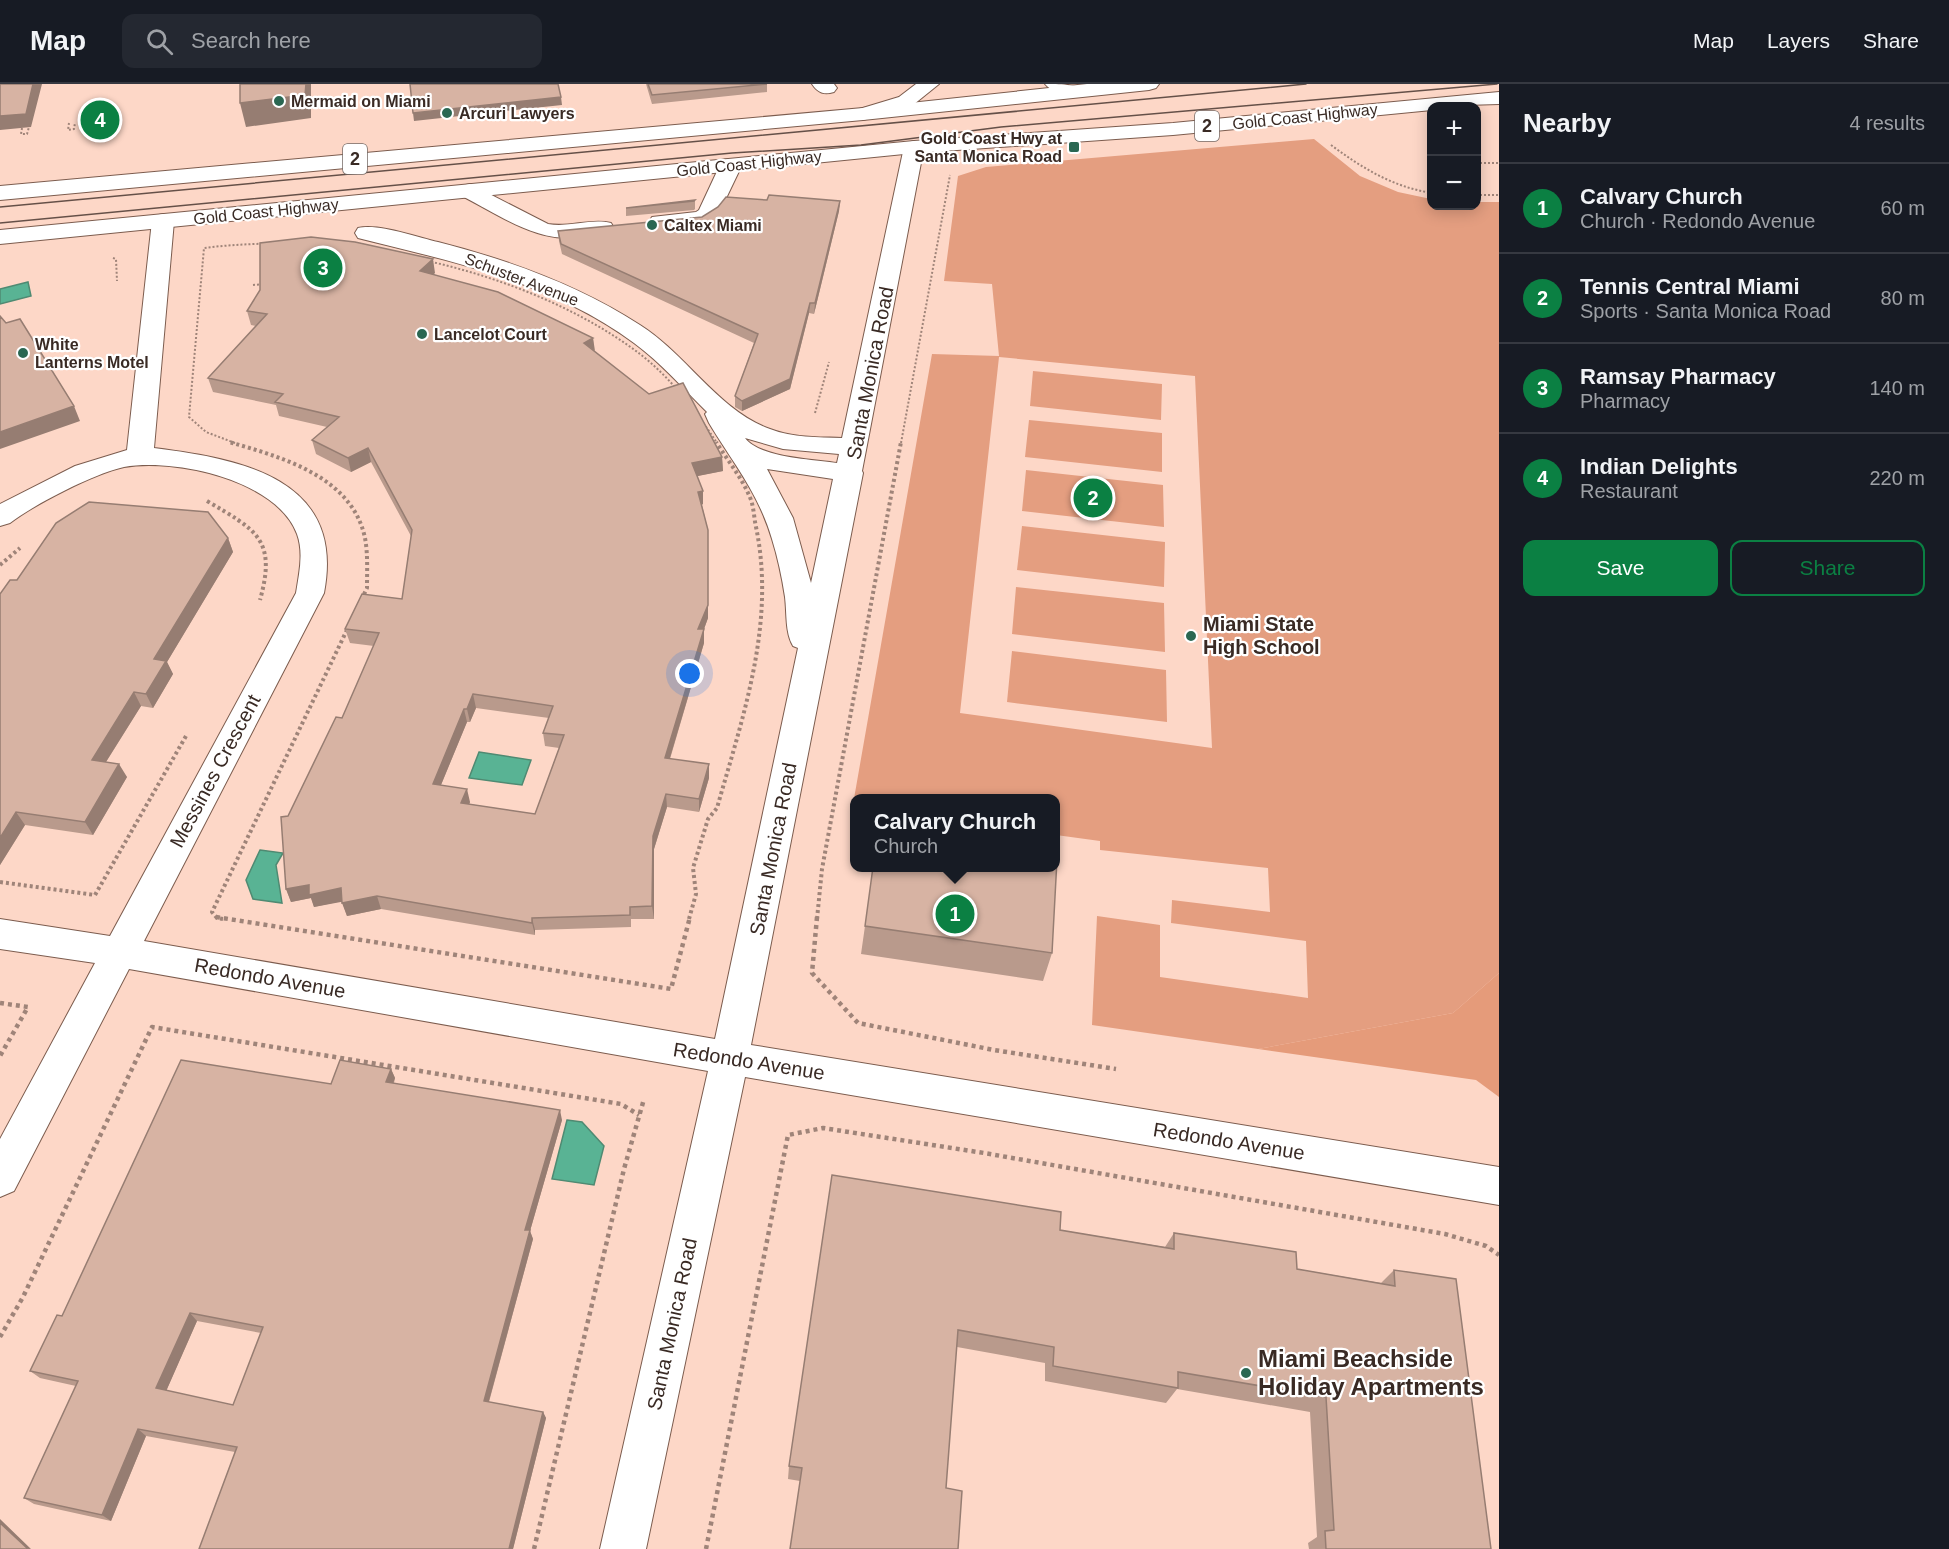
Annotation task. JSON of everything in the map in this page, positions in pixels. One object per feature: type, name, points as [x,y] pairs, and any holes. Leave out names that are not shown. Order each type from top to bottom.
[{"type":"main road","points":[[863,114],[906,101],[929,84]]},
{"type":"main road","points":[[1056,84],[1076,92]]},
{"type":"main road","name":"Gold Coast Highway","points":[[0,193],[280,165],[863,114],[1149,84]]},
{"type":"main road","name":"Gold Coast Highway","points":[[0,237],[914,147],[1173,129],[1499,98]]},
{"type":"main road","name":"Santa Monica Road","points":[[622,1549],[730,1058],[914,147]]},
{"type":"main road","points":[[470,191],[529,224],[556,232],[702,218],[713,207],[731,165]]},
{"type":"main road","points":[[140,456],[163,221]]},
{"type":"main road","name":"Schuster Avenue","points":[[366,233],[451,252],[581,300],[631,330],[678,367],[715,407],[746,429],[852,460]]},
{"type":"main road","name":"Schuster Avenue","points":[[715,407],[727,432],[770,498],[790,550],[801,597],[807,681]]},
{"type":"main road","points":[[740,451],[777,463],[852,460]]},
{"type":"main road","name":"Messines Crescent","points":[[0,517],[102,463],[140,456],[180,459],[219,466],[249,478],[278,494],[297,511],[310,533],[316,563],[310,593],[0,1178]]},
{"type":"main road","name":"Redondo Avenue","points":[[0,934],[119,952],[730,1058],[1499,1186]]},
{"type":"path","points":[[69,123],[68,130],[74,129],[75,123]]},
{"type":"path","points":[[22,128],[21,134],[27,134],[29,127]]},
{"type":"path","points":[[1329,144],[1353,162],[1387,181],[1405,188],[1427,192]]},
{"type":"path","points":[[1481,163],[1499,163]]},
{"type":"path","points":[[956,171],[950,174],[912,395],[895,469],[822,869],[812,973],[858,1023],[994,1050],[1116,1069]]},
{"type":"path","points":[[1481,195],[1499,195]]},
{"type":"path","points":[[204,248],[228,244],[388,254],[457,267],[565,306],[641,355],[674,387],[705,424],[745,489],[756,512],[754,520],[765,573],[758,657],[717,808],[708,819],[693,868],[696,894],[670,989],[399,944],[218,918],[212,912]]},
{"type":"path","points":[[116,259],[117,284]]},
{"type":"path","points":[[253,285],[265,284]]},
{"type":"path","points":[[200,497],[235,516],[255,532],[267,549],[269,571],[256,609]]},
{"type":"path","points":[[0,565],[26,543]]},
{"type":"path","name":"Messines Crescent","points":[[0,882],[95,895],[189,731]]},
{"type":"path","points":[[0,1003],[28,1007],[0,1056]]},
{"type":"path","points":[[0,1337],[23,1297],[152,1027],[621,1104],[639,1115]]},
{"type":"path","points":[[534,1549],[644,1099]]},
{"type":"path","points":[[706,1549],[788,1135],[823,1128],[984,1153],[1445,1234],[1486,1246],[1499,1255]]},
{"type":"shaded area","name":"Miami State High School","points":[[1314,139],[1360,176],[1398,192],[1427,198],[1427,210],[1481,210],[1481,202],[1499,202],[1499,973],[1453,1013],[1258,1049],[1092,1025],[1097,916],[1160,925],[1160,977],[1308,998],[1306,941],[1171,923],[1172,900],[1270,912],[1268,868],[1100,850],[1100,841],[1060,836],[1060,794],[855,794],[932,354],[999,356],[992,284],[944,281],[958,176],[986,167]],"holes":[[[999,357],[1195,376],[1212,748],[960,713]]]},
{"type":"shaded area","points":[[28,282],[31,296],[0,304],[0,289]]},
{"type":"shaded area","points":[[1033,371],[1162,384],[1161,420],[1030,406]]},
{"type":"shaded area","points":[[1029,420],[1162,433],[1162,472],[1025,457]]},
{"type":"shaded area","points":[[1026,470],[1163,485],[1164,527],[1022,511]]},
{"type":"shaded area","points":[[1022,526],[1165,542],[1164,587],[1017,570]]},
{"type":"shaded area","points":[[1016,587],[1164,603],[1165,652],[1012,634]]},
{"type":"shaded area","points":[[1012,651],[1166,670],[1167,722],[1007,702]]},
{"type":"shaded area","points":[[479,752],[531,760],[522,785],[469,778]]},
{"type":"shaded area","points":[[260,850],[283,853],[276,865],[282,903],[253,899],[246,880]]},
{"type":"shaded area","points":[[1499,973],[1499,1097],[1476,1080],[1258,1049],[1453,1013]]},
{"type":"shaded area","points":[[567,1120],[582,1122],[604,1146],[594,1185],[552,1179]]},
{"type":"building","points":[[0,84],[33,84],[26,114],[0,116]]},
{"type":"building","points":[[240,84],[306,84],[305,95],[240,103]]},
{"type":"building","points":[[410,84],[558,84],[561,97],[413,113]]},
{"type":"building","points":[[648,84],[767,84],[652,95]]},
{"type":"building","points":[[769,195],[840,201],[815,303],[810,303],[790,379],[742,401],[735,396],[758,334],[561,244],[558,231],[702,217],[718,207],[726,197],[767,200]]},
{"type":"building","points":[[695,200],[694,201],[626,208]]},
{"type":"building","points":[[311,237],[355,242],[433,259],[420,271],[498,292],[593,338],[584,343],[649,394],[683,383],[722,457],[692,463],[703,491],[698,492],[708,530],[708,605],[698,629],[704,629],[665,758],[709,764],[699,799],[666,794],[653,836],[652,906],[630,907],[630,915],[532,918],[532,923],[377,896],[342,903],[341,888],[309,895],[309,885],[286,889],[281,817],[288,816],[336,717],[342,718],[379,633],[345,629],[362,594],[402,599],[412,530],[368,448],[348,458],[312,440],[339,417],[275,402],[283,394],[208,378],[267,314],[247,311],[260,290],[260,243]],"holes":[[[473,694],[553,706],[543,733],[564,735],[535,814],[461,803],[467,789],[433,784],[464,709],[467,709]]]},
{"type":"building","points":[[0,316],[6,323],[20,319],[74,406],[0,432]]},
{"type":"building","points":[[89,502],[208,512],[228,538],[154,659],[166,661],[146,694],[134,692],[92,760],[119,764],[85,822],[16,812],[0,838],[0,594],[10,580],[17,580],[56,523]]},
{"type":"building","points":[[872,872],[1056,872],[1052,953],[865,926]]},
{"type":"building","points":[[181,1060],[331,1084],[340,1060],[391,1069],[386,1082],[560,1110],[525,1230],[530,1230],[484,1401],[543,1412],[509,1549],[199,1549],[237,1447],[138,1429],[102,1515],[24,1498],[78,1381],[30,1371],[57,1315],[62,1316]],"holes":[[[190,1313],[263,1327],[233,1405],[156,1388]]]},
{"type":"building","name":"Miami Beachside Holiday Apartments","points":[[832,1175],[1061,1212],[1060,1230],[1174,1249],[1174,1233],[1296,1252],[1297,1269],[1395,1286],[1394,1270],[1456,1279],[1491,1549],[1326,1549],[1325,1531],[1334,1530],[1326,1397],[1178,1372],[1178,1388],[1053,1366],[1054,1347],[958,1330],[946,1488],[962,1491],[958,1549],[790,1549],[802,1468],[789,1466]]},
{"type":"building","points":[[0,1523],[28,1549],[0,1549]]},
{"type":"tram line","points":[[0,207],[1306,84]]},
{"type":"tram line","points":[[0,223],[732,153],[861,145],[1001,127],[1497,84]]},
{"type":"place","name":"Mermaid on Miami","points":[[279,101]]},
{"type":"place","name":"Arcuri Lawyers","points":[[447,113]]},
{"type":"place","name":"Indian Delights","points":[[100,120]]},
{"type":"place","name":"Gold Coast Hwy at Santa Monica Road","points":[[1074,147]]},
{"type":"place","name":"Caltex Miami","points":[[652,225]]},
{"type":"place","name":"Ramsay Pharmacy","points":[[323,268]]},
{"type":"place","name":"Lancelot Court","points":[[422,334]]},
{"type":"place","name":"White Lanterns Motel","points":[[23,353]]},
{"type":"place","name":"Tennis Central Miami","points":[[1093,498]]},
{"type":"place","name":"Miami State High School","points":[[1191,636]]},
{"type":"place","name":"Calvary Church","points":[[955,914]]},
{"type":"place","name":"Miami Beachside Holiday Apartments","points":[[1246,1373]]}]
